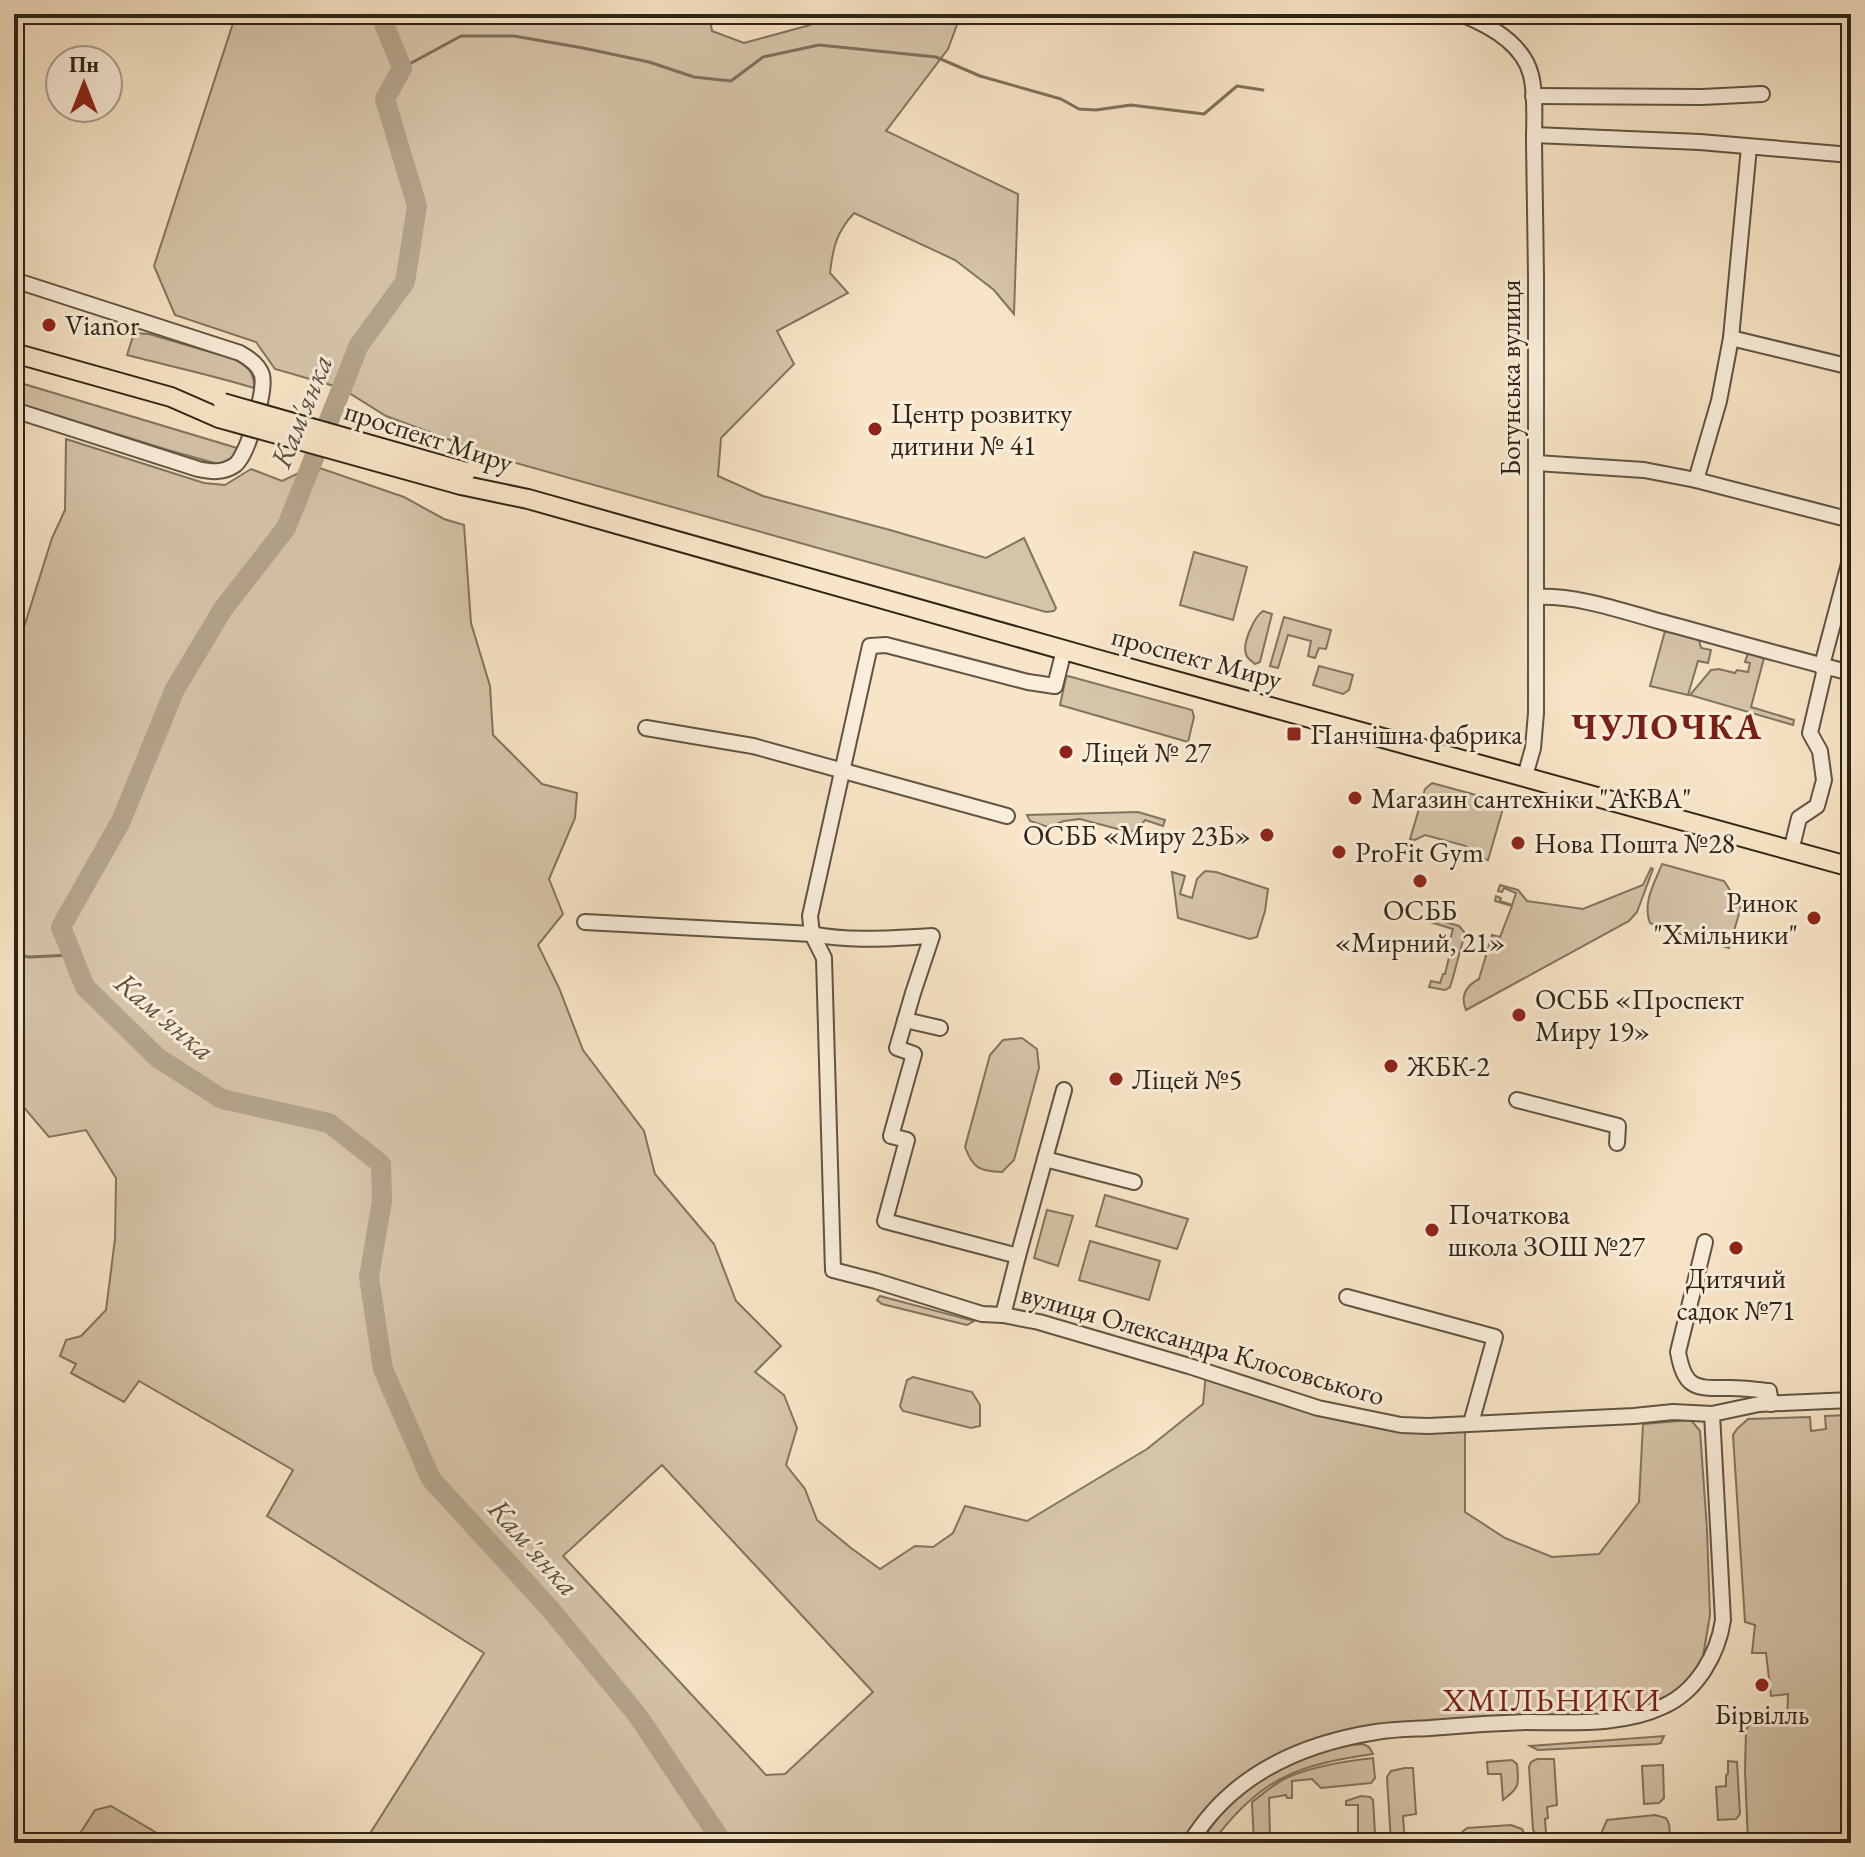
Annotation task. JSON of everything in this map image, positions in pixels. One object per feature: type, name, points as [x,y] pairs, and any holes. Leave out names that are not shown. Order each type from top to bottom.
[{"type":"main road","name":"проспект Миру","points":[[14,353],[1064,650],[1851,867]]},
{"type":"street","name":"Богунська вулиця","points":[[1461,14],[1496,30],[1507,39],[1531,75],[1533,96],[1536,713],[1533,748],[1525,776]]},
{"type":"street","points":[[1533,96],[1702,97],[1762,94]]},
{"type":"street","points":[[1534,135],[1700,142],[1851,155]]},
{"type":"street","points":[[1696,480],[1719,401],[1731,338],[1749,147]]},
{"type":"street","points":[[14,280],[240,353],[257,366],[263,382],[246,448],[240,460],[223,471],[198,469],[14,410]]},
{"type":"street","points":[[1731,338],[1851,367]]},
{"type":"street","points":[[1536,463],[1644,470],[1696,480],[1851,520]]},
{"type":"street","points":[[1791,851],[1799,818],[1817,806],[1824,780],[1820,751],[1810,733],[1824,673],[1822,665],[1851,556]]},
{"type":"street","points":[[1536,597],[1575,600],[1624,611],[1851,673]]},
{"type":"street","points":[[812,934],[810,916],[870,646],[886,645],[1028,682],[1055,686],[1064,650]]},
{"type":"street","points":[[646,728],[753,746],[1007,816]]},
{"type":"street","points":[[585,922],[812,934],[830,938],[932,936],[897,1048],[914,1054],[891,1136],[907,1140],[885,1221],[1018,1256]]},
{"type":"street","name":"вулиця Олександра Клосовського","points":[[812,934],[824,958],[833,1270],[982,1314],[1039,1322],[1318,1408],[1401,1425],[1673,1412],[1712,1414],[1759,1404],[1851,1400]]},
{"type":"street","points":[[905,1020],[940,1028]]},
{"type":"street","points":[[1003,1315],[1064,1090]]},
{"type":"street","points":[[1517,1100],[1618,1126],[1617,1143]]},
{"type":"street","points":[[1045,1159],[1134,1182]]},
{"type":"street","points":[[1705,1242],[1678,1352],[1680,1366],[1686,1379],[1700,1388],[1769,1391],[1771,1404]]},
{"type":"street","points":[[1347,1297],[1495,1337],[1471,1423]]},
{"type":"street","points":[[1190,1843],[1206,1820],[1236,1789],[1278,1761],[1317,1745],[1377,1731],[1495,1723],[1579,1723],[1637,1715],[1662,1708],[1687,1691],[1708,1664],[1721,1633],[1723,1608],[1712,1414]]},
{"type":"shaded area","points":[[236,14],[709,14],[712,31],[744,43],[810,25],[828,14],[961,14],[948,49],[886,131],[1018,194],[1014,314],[994,290],[955,260],[854,213],[836,241],[830,273],[848,293],[777,331],[794,364],[721,438],[718,476],[763,496],[986,558],[1024,538],[1056,608],[1054,611],[1046,612],[498,458],[386,416],[341,388],[275,369],[256,342],[175,315],[154,266]]},
{"type":"shaded area","points":[[134,333],[149,334],[234,359],[249,370],[254,388],[127,355]]},
{"type":"shaded area","points":[[14,381],[237,448],[230,459],[218,464],[168,450],[14,402]]},
{"type":"shaded area","points":[[66,439],[204,483],[225,485],[251,469],[282,481],[314,466],[404,497],[444,519],[464,525],[471,623],[490,686],[493,735],[542,784],[577,793],[575,818],[549,879],[563,914],[538,945],[583,1050],[644,1131],[655,1174],[714,1244],[736,1301],[781,1346],[755,1372],[784,1395],[797,1428],[786,1465],[805,1489],[817,1520],[880,1569],[915,1546],[933,1547],[953,1533],[965,1506],[1027,1521],[1147,1449],[1203,1404],[1206,1373],[1318,1408],[1465,1431],[1465,1512],[1505,1538],[1552,1557],[1599,1554],[1639,1502],[1643,1424],[1691,1420],[1700,1431],[1707,1529],[1710,1615],[1700,1674],[1687,1691],[1637,1715],[1344,1739],[1265,1768],[1190,1843],[364,1843],[484,1653],[267,1516],[293,1470],[139,1381],[124,1402],[71,1373],[76,1364],[60,1356],[66,1340],[81,1336],[106,1310],[115,1239],[116,1178],[86,1130],[49,1137],[14,1096],[14,643],[19,643],[52,538],[65,510]],"holes":[[[662,1465],[873,1692],[785,1774],[766,1775],[563,1556]]]},
{"type":"shaded area","points":[[1194,552],[1247,567],[1233,620],[1180,605]]},
{"type":"shaded area","points":[[1263,611],[1272,614],[1260,662],[1255,664],[1248,659],[1245,650],[1253,625]]},
{"type":"shaded area","points":[[1284,617],[1331,630],[1326,649],[1319,648],[1315,658],[1308,656],[1311,641],[1288,635],[1278,668],[1270,666]]},
{"type":"shaded area","points":[[1665,631],[1699,640],[1701,648],[1711,650],[1708,663],[1698,661],[1688,695],[1650,686]]},
{"type":"shaded area","points":[[1748,653],[1764,658],[1751,707],[1794,720],[1793,725],[1690,695],[1711,670],[1748,672],[1750,663],[1745,662]]},
{"type":"shaded area","points":[[1319,666],[1353,675],[1349,690],[1343,694],[1313,685]]},
{"type":"shaded area","points":[[1068,676],[1192,710],[1194,717],[1188,742],[1060,705]]},
{"type":"shaded area","points":[[1432,783],[1502,802],[1504,805],[1488,860],[1472,857],[1466,846],[1425,835],[1410,839],[1425,789]]},
{"type":"shaded area","points":[[1138,812],[1165,820],[1163,826],[1145,820],[1138,830],[1129,832],[1080,819],[1048,827],[1030,821],[1027,815]]},
{"type":"shaded area","points":[[1662,864],[1724,881],[1741,907],[1729,948],[1650,923],[1648,900]]},
{"type":"shaded area","points":[[1651,868],[1637,912],[1629,921],[1466,1010],[1465,992],[1479,979],[1492,935],[1500,937],[1512,906],[1495,901],[1496,896],[1512,905],[1516,893],[1504,888],[1502,892],[1498,891],[1500,885],[1518,890],[1527,901],[1583,909],[1643,885]]},
{"type":"shaded area","points":[[1205,871],[1268,889],[1257,937],[1250,939],[1178,918],[1172,872],[1185,876],[1180,894],[1192,898],[1197,879]]},
{"type":"shaded area","points":[[1428,917],[1459,926],[1465,933],[1450,987],[1445,990],[1429,987],[1431,981],[1440,983],[1445,974],[1453,929],[1427,921]]},
{"type":"shaded area","points":[[1022,1038],[1037,1049],[1039,1068],[1014,1160],[1002,1172],[988,1171],[974,1164],[965,1147],[990,1055],[1003,1040]]},
{"type":"shaded area","points":[[1105,1195],[1188,1219],[1177,1249],[1096,1226]]},
{"type":"shaded area","points":[[1047,1210],[1073,1216],[1058,1266],[1034,1258]]},
{"type":"shaded area","points":[[1090,1241],[1160,1261],[1149,1300],[1079,1280]]},
{"type":"shaded area","points":[[880,1296],[974,1321],[967,1325],[882,1304],[877,1300]]},
{"type":"shaded area","points":[[913,1377],[972,1392],[980,1405],[980,1426],[971,1428],[903,1411],[900,1406],[907,1380]]},
{"type":"shaded area","points":[[1848,1415],[1851,1441],[1851,1843],[1748,1843],[1746,1730],[1749,1725],[1787,1721],[1788,1694],[1771,1696],[1766,1653],[1752,1653],[1755,1625],[1745,1622],[1733,1435],[1748,1419],[1810,1417],[1811,1431],[1826,1429],[1825,1416]]},
{"type":"shaded area","points":[[1664,1736],[1657,1744],[1538,1750],[1530,1746]]},
{"type":"shaded area","points":[[1363,1744],[1373,1754],[1322,1764],[1281,1779],[1246,1804],[1212,1843],[1200,1843],[1231,1804],[1270,1774],[1315,1753]]},
{"type":"shaded area","points":[[1373,1758],[1375,1778],[1371,1783],[1321,1788],[1312,1779],[1292,1781],[1292,1798],[1286,1795],[1269,1798],[1270,1837],[1262,1837],[1262,1843],[1254,1843],[1252,1802],[1272,1787],[1305,1771]]},
{"type":"shaded area","points":[[1537,1759],[1554,1759],[1557,1805],[1547,1807],[1546,1833],[1535,1833],[1533,1830],[1529,1767]]},
{"type":"shaded area","points":[[1512,1760],[1517,1764],[1517,1785],[1503,1800],[1501,1774],[1488,1774],[1487,1762]]},
{"type":"shaded area","points":[[1728,1761],[1737,1762],[1740,1814],[1736,1819],[1718,1820],[1716,1787],[1726,1786]]},
{"type":"shaded area","points":[[1663,1765],[1664,1798],[1659,1803],[1644,1804],[1642,1766]]},
{"type":"shaded area","points":[[1413,1768],[1416,1814],[1403,1816],[1405,1843],[1391,1843],[1387,1777],[1391,1771]]},
{"type":"shaded area","points":[[1361,1796],[1373,1800],[1375,1833],[1369,1840],[1341,1842],[1342,1836],[1358,1835],[1358,1805],[1346,1805],[1346,1801]]},
{"type":"shaded area","points":[[111,1806],[174,1843],[74,1843],[95,1810]]},
{"type":"shaded area","points":[[1655,1815],[1666,1818],[1669,1824],[1665,1843],[1600,1843],[1607,1820]]},
{"type":"shaded area","points":[[1511,1825],[1522,1829],[1525,1843],[1459,1843],[1462,1832],[1467,1828]]},
{"type":"waterway","name":"Кам'янка","points":[[380,14],[402,68],[385,99],[417,206],[405,282],[359,345],[286,528],[223,609],[175,689],[121,821],[61,927],[85,987],[158,1058],[222,1099],[329,1123],[381,1164],[382,1201],[369,1277],[383,1369],[431,1479],[551,1610],[638,1716],[723,1843]]},
{"type":"waterway","points":[[402,68],[461,36],[514,36],[649,62],[694,77],[731,81],[763,57],[819,45],[936,57],[980,76],[1061,99],[1079,109],[1131,105],[1204,114],[1237,86],[1263,90]]},
{"type":"waterway","points":[[14,955],[72,955]]},
{"type":"place","name":"Vianor","points":[[49,325]]},
{"type":"place","name":"Центр розвитку дитини № 41","points":[[875,429]]},
{"type":"place","name":"Панчішна фабрика","points":[[1294,734]]},
{"type":"place","name":"Ліцей № 27","points":[[1066,752]]},
{"type":"place","name":"Магазин сантехніки \"АКВА\"","points":[[1355,798]]},
{"type":"place","name":"ОСББ «Миру 23Б»","points":[[1267,835]]},
{"type":"place","name":"Нова Пошта №28","points":[[1518,843]]},
{"type":"place","name":"ProFit Gym","points":[[1339,852]]},
{"type":"place","name":"ОСББ «Мирний, 21»","points":[[1420,881]]},
{"type":"place","name":"Ринок \"Хмільники\"","points":[[1814,918]]},
{"type":"place","name":"ОСББ «Проспект Миру 19»","points":[[1519,1015]]},
{"type":"place","name":"ЖБК-2","points":[[1391,1066]]},
{"type":"place","name":"Ліцей №5","points":[[1116,1079]]},
{"type":"place","name":"Початкова школа ЗОШ №27","points":[[1432,1230]]},
{"type":"place","name":"Дитячий садок №71","points":[[1736,1248]]},
{"type":"place","name":"Бірвілль","points":[[1762,1685]]},
{"type":"district","name":"ЧУЛОЧКА","points":[[1667,726]]},
{"type":"district","name":"ХМІЛЬНИКИ","points":[[1552,1700]]}]
